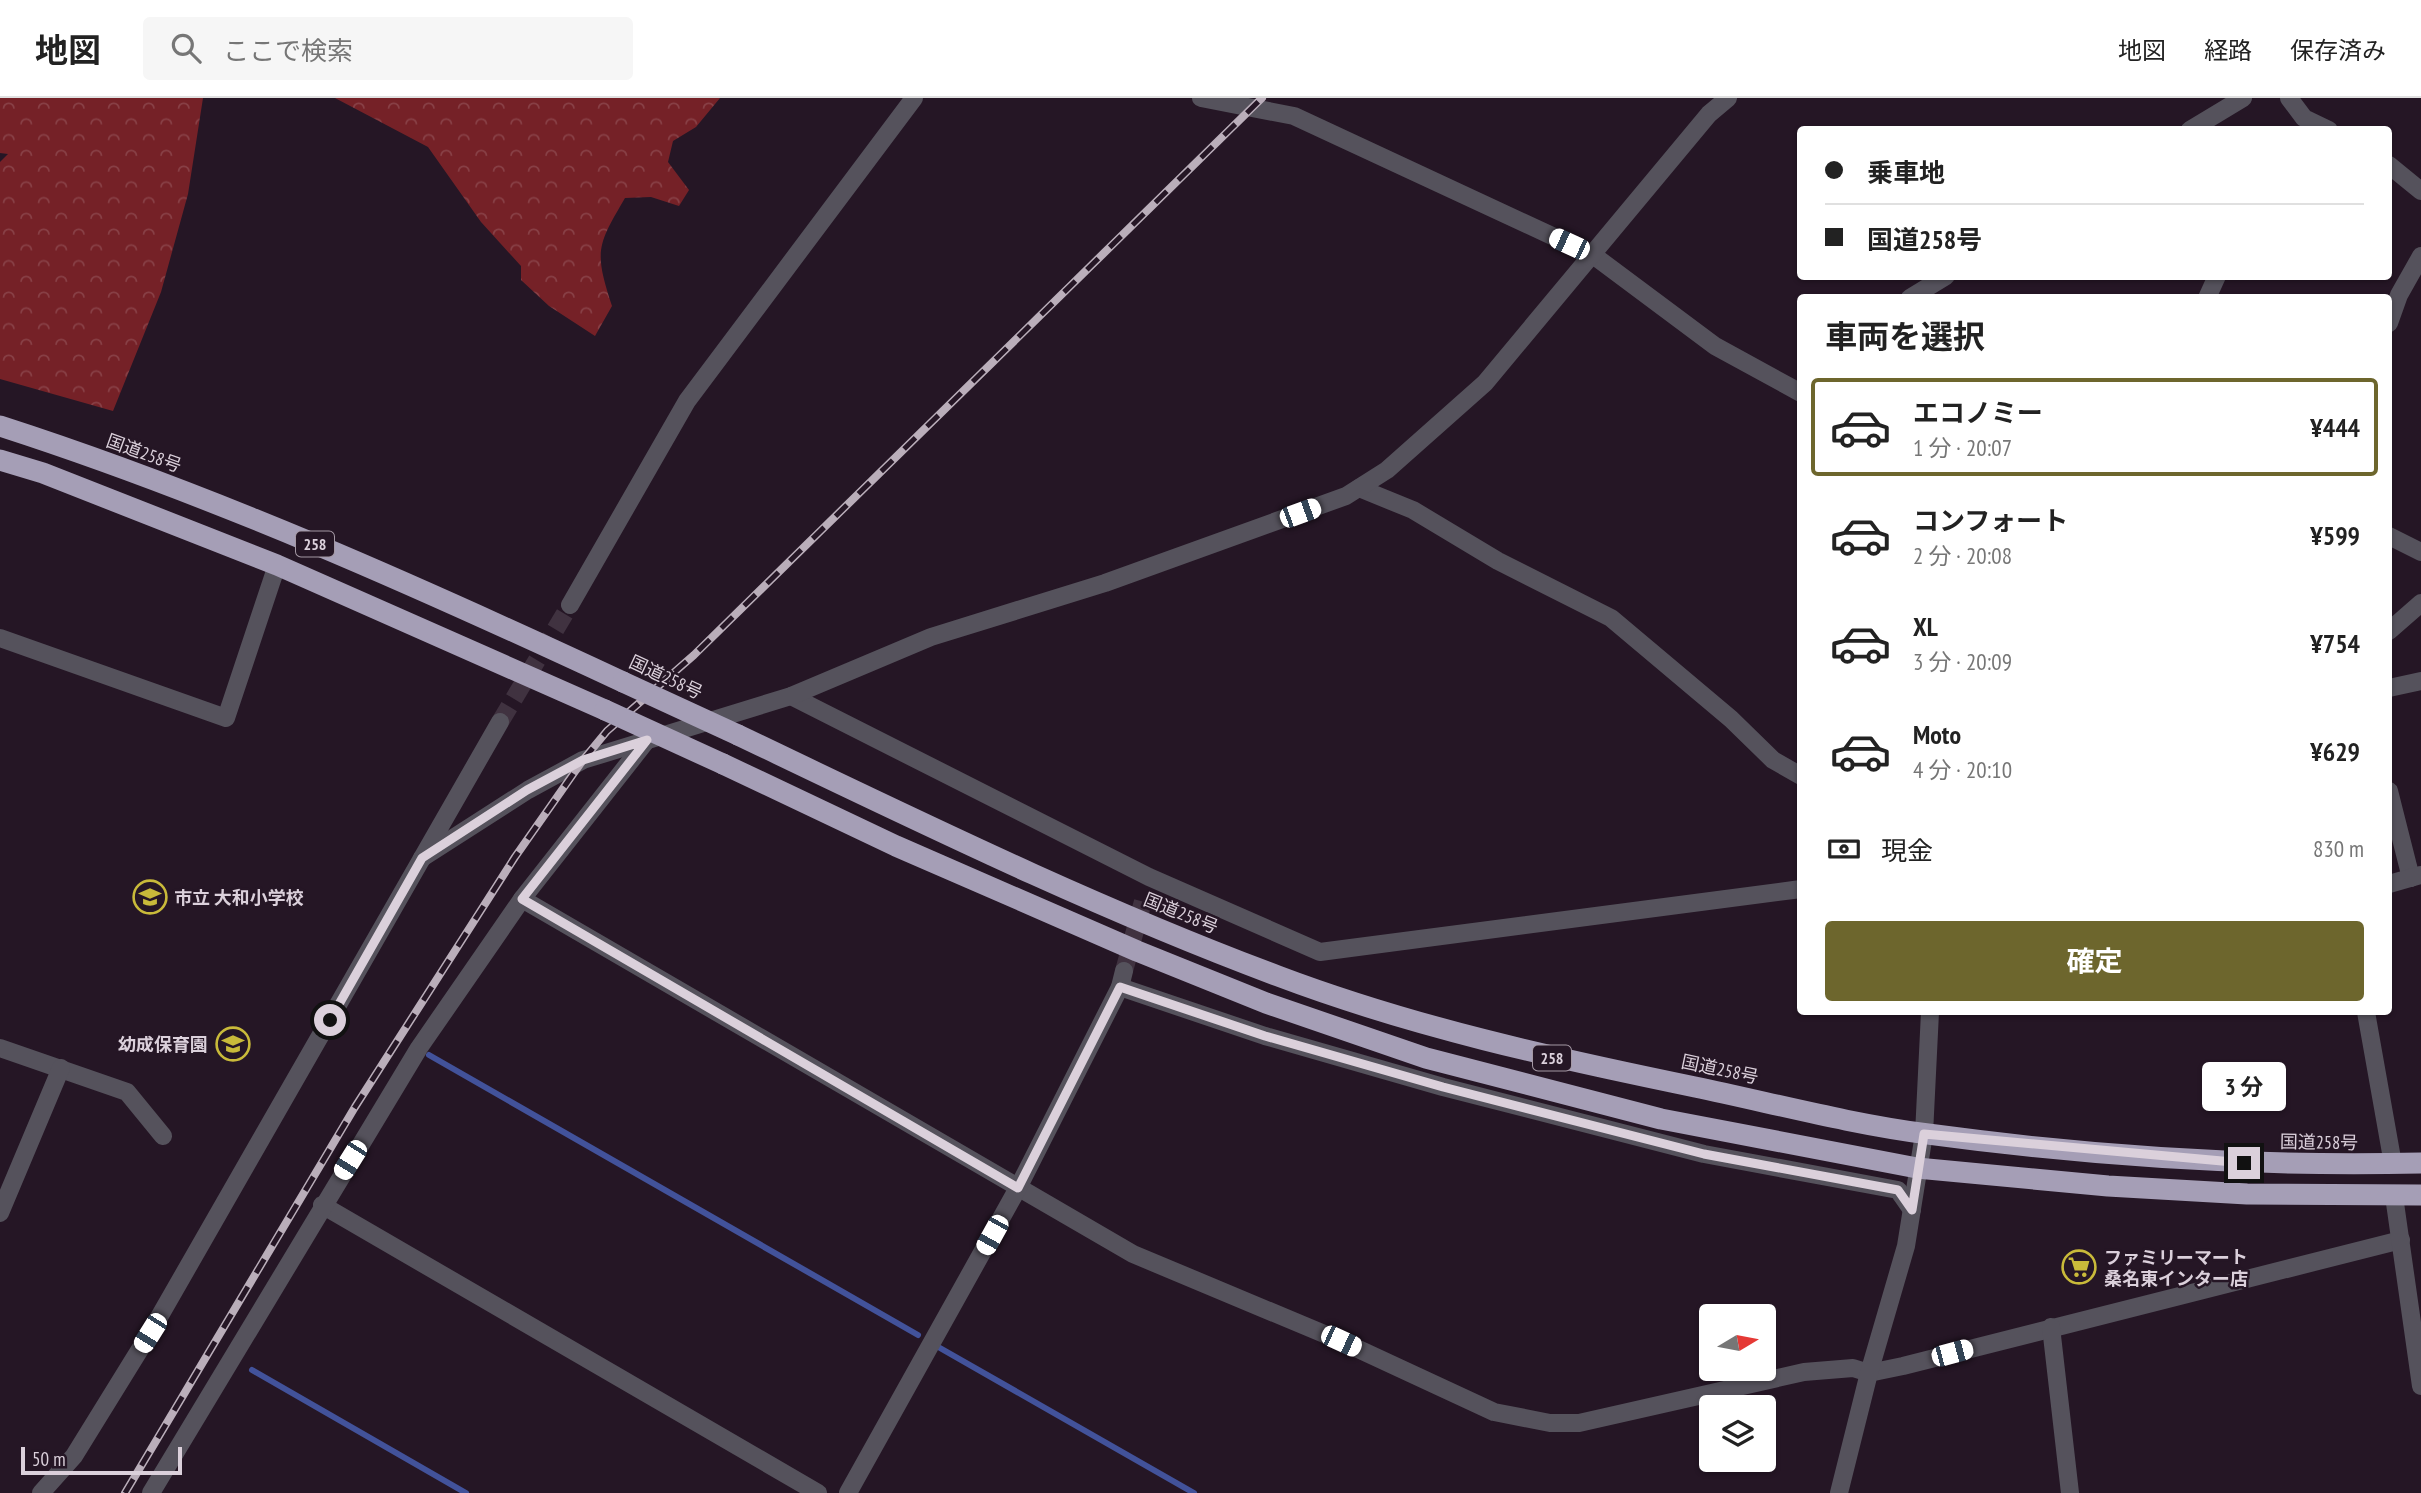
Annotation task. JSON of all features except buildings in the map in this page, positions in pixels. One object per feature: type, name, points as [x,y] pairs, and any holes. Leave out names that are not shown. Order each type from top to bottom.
[{"type":"highway","name":"国道258号","points":[[0,426],[226,507],[427,590],[1116,911],[1280,977],[1427,1025],[1558,1059],[1924,1134],[2244,1163],[2421,1163]]},
{"type":"highway","name":"258","points":[[0,460],[43,474],[277,565],[605,710],[896,846],[1137,951],[1266,1003],[1426,1058],[1661,1119],[1917,1168],[2108,1186],[2247,1194],[2421,1195]]},
{"type":"street","points":[[570,605],[687,401],[914,98]]},
{"type":"street","points":[[1201,98],[1294,116],[1593,256],[1716,346],[1797,391]]},
{"type":"street","points":[[422,858],[527,790],[583,760],[791,696],[931,637],[1105,583],[1335,501],[1359,488],[1387,470],[1485,383],[1709,114],[1728,98]]},
{"type":"street","points":[[2197,126],[2243,98]]},
{"type":"street","points":[[2289,98],[2304,118],[2316,126]]},
{"type":"street","points":[[2392,167],[2421,191]]},
{"type":"street","points":[[2392,315],[2399,295],[2421,256]]},
{"type":"street","points":[[1917,294],[1939,280]]},
{"type":"street","points":[[1359,488],[1413,510],[1498,561],[1611,618],[1731,719],[1773,760],[1797,774]]},
{"type":"street","points":[[2392,538],[2421,552]]},
{"type":"street","points":[[0,638],[226,718],[277,565]]},
{"type":"street","points":[[2392,628],[2421,603]]},
{"type":"street","points":[[2392,687],[2421,681]]},
{"type":"street","points":[[791,696],[1147,885],[1320,952],[1797,890]]},
{"type":"street","points":[[41,1493],[74,1456],[150,1333],[500,722]]},
{"type":"street","points":[[151,1493],[419,1048],[522,899],[647,740]]},
{"type":"street","points":[[2392,801],[2416,877],[2392,883]]},
{"type":"street","points":[[522,899],[1133,1254],[1341,1341],[1494,1412],[1521,1419],[1579,1423],[1804,1373],[1853,1368],[1869,1373],[2400,1240]]},
{"type":"street","points":[[848,1493],[1018,1188],[1122,979],[1265,1036],[1443,1087],[1704,1154],[1898,1190],[1912,1210]]},
{"type":"street","points":[[1839,1493],[1869,1373],[1906,1246],[1924,1134],[1930,1015]]},
{"type":"street","points":[[2368,1015],[2393,1164]]},
{"type":"street","points":[[0,1048],[127,1092],[163,1136]]},
{"type":"street","points":[[0,1213],[4,1189],[61,1068]]},
{"type":"street","points":[[2393,1196],[2421,1386]]},
{"type":"street","points":[[322,1205],[818,1493]]},
{"type":"street","points":[[2051,1328],[2070,1493]]},
{"type":"green space","points":[[0,98],[203,98],[188,194],[161,292],[113,411],[0,379],[0,162],[8,154],[0,153]]},
{"type":"green space","points":[[335,98],[720,98],[696,127],[673,141],[668,162],[689,190],[679,206],[651,197],[625,198],[609,227],[601,249],[601,260],[612,306],[595,336],[549,306],[521,280],[521,266],[481,222],[428,147]]},
{"type":"waterway","points":[[429,1055],[918,1335]]},
{"type":"waterway","points":[[940,1348],[1194,1493]]},
{"type":"waterway","points":[[252,1370],[466,1493]]},
{"type":"tunnel","points":[[500,722],[570,605]]},
{"type":"tunnel","points":[[1124,971],[1145,894]]},
{"type":"railway","points":[[125,1493],[355,1107],[515,857],[583,760],[607,731],[694,655],[1262,98]]},
{"type":"place","name":"市立 大和小学校","points":[[150,897]]},
{"type":"place","name":"幼成保育園","points":[[233,1044]]},
{"type":"place","name":"ファミリーマート 桑名東インター店","points":[[2079,1267]]},
{"type":"route","points":[[330,1020],[422,858],[527,790],[583,760],[647,740],[522,899],[1018,1188],[1120,987],[1265,1036],[1443,1087],[1704,1154],[1898,1190],[1912,1210],[1924,1134],[2244,1163]]}]
